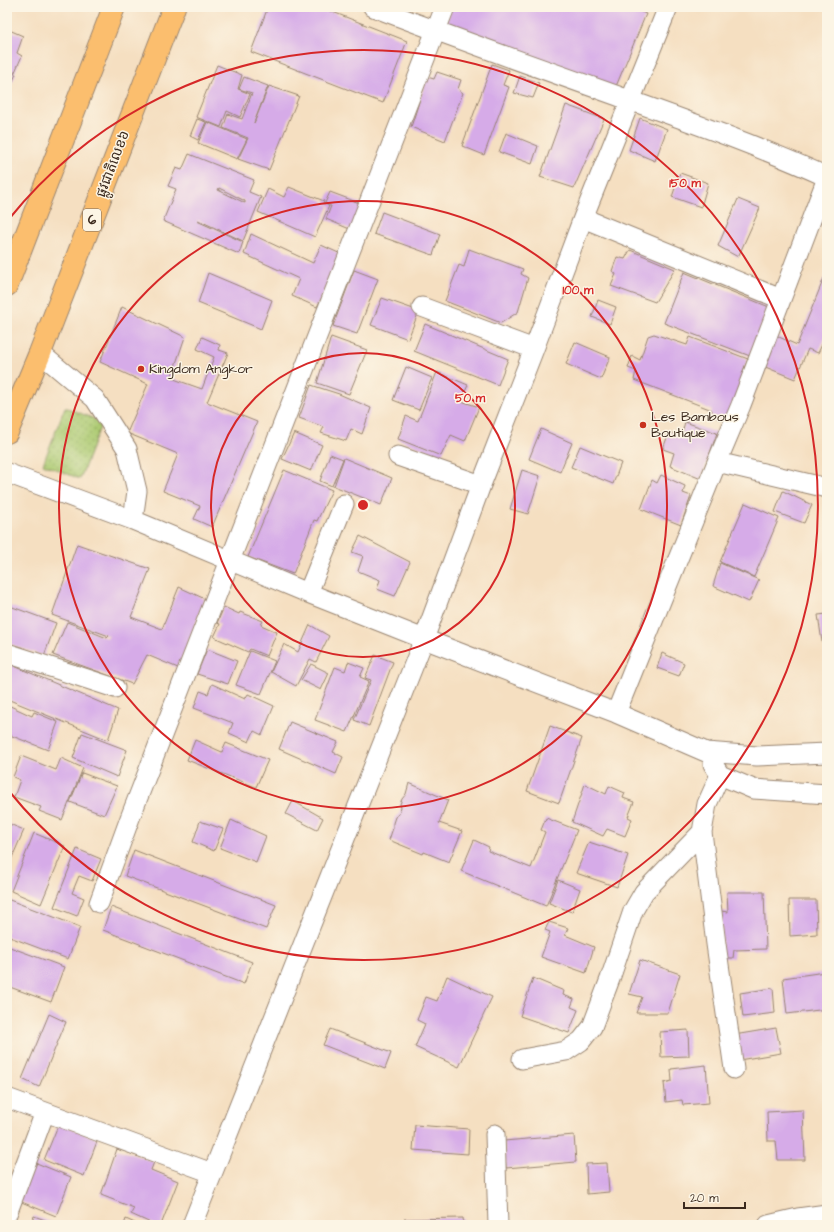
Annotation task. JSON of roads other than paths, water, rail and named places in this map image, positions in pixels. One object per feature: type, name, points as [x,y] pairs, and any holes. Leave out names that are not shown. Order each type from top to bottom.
[{"type":"highway","points":[[7,285],[114,7]]},
{"type":"highway","name":"ផ្លូវជាតិលេខ៦","points":[[7,432],[40,352],[174,7]]},
{"type":"street","points":[[373,7],[435,31],[786,158],[827,177],[741,405],[616,713]]},
{"type":"street","points":[[99,903],[130,818],[445,7]]},
{"type":"street","points":[[192,1225],[424,639],[583,218],[668,7]]},
{"type":"street","points":[[583,218],[781,299]]},
{"type":"street","points":[[422,307],[534,349]]},
{"type":"street","points":[[40,352],[95,399],[127,449],[137,491],[133,520]]},
{"type":"street","points":[[398,456],[481,485]]},
{"type":"street","points":[[717,462],[827,488]]},
{"type":"street","points":[[7,472],[133,520],[308,593],[424,639],[616,713],[706,752],[757,756],[827,753]]},
{"type":"street","points":[[308,593],[344,504]]},
{"type":"street","points":[[7,653],[115,688]]},
{"type":"street","points":[[706,752],[720,775],[753,789],[827,794]]},
{"type":"street","points":[[720,775],[707,804],[702,832],[734,1069]]},
{"type":"street","points":[[522,1059],[566,1051],[581,1041],[592,1027],[633,911],[644,892],[702,832]]},
{"type":"street","points":[[7,1098],[212,1173]]},
{"type":"street","points":[[7,1214],[45,1112]]},
{"type":"street","points":[[495,1134],[498,1225]]},
{"type":"street","points":[[768,1225],[798,1218],[827,1214]]},
{"type":"place","name":"Kingdom Angkor","points":[[141,369]]},
{"type":"place","name":"Les Bambous Boutique","points":[[643,425]]}]
